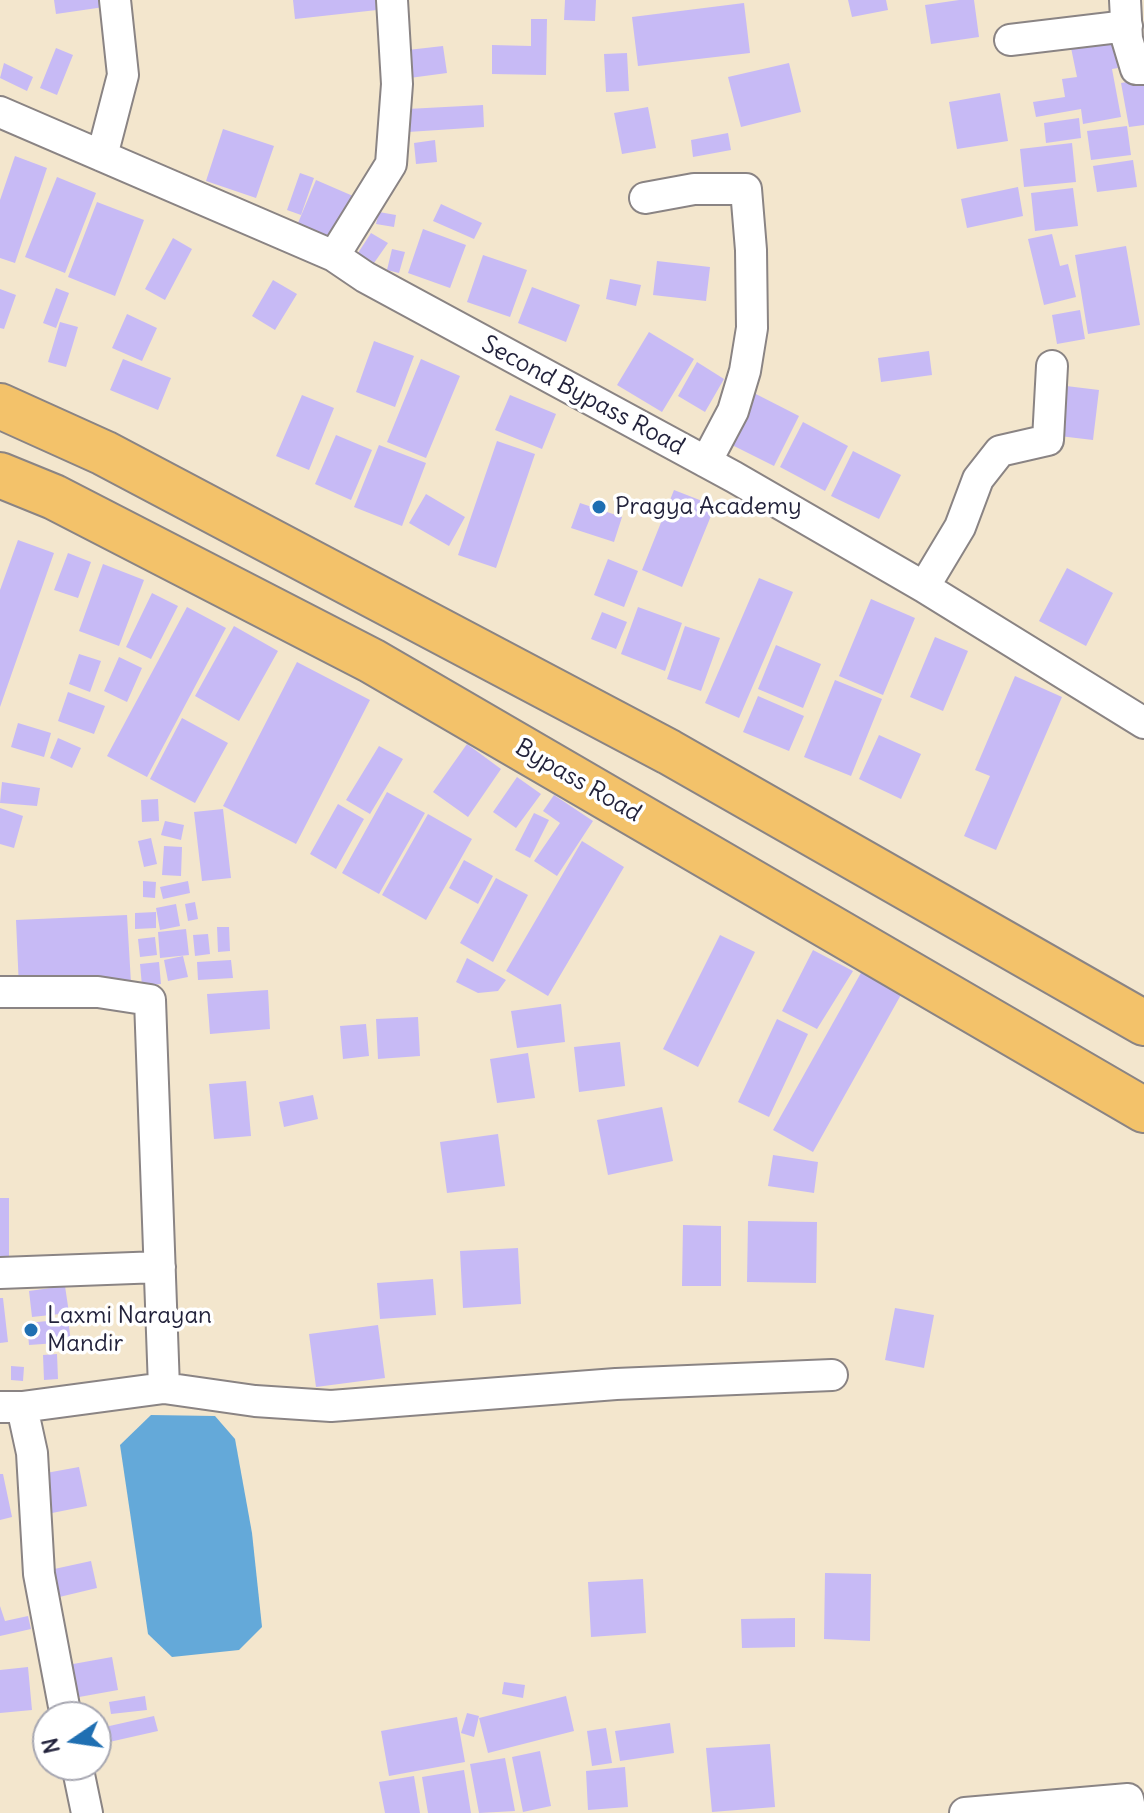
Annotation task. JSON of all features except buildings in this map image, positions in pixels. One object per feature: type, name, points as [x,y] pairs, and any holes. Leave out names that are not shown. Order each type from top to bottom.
[{"type":"main road","points":[[0,406],[104,453],[669,752],[1144,1023]]},
{"type":"main road","name":"Bypass Road","points":[[0,475],[54,497],[372,661],[1144,1110]]},
{"type":"street","points":[[102,156],[123,75],[115,0]]},
{"type":"street","points":[[334,256],[391,164],[397,84],[392,0]]},
{"type":"street","points":[[1010,40],[1126,13],[1127,39],[1136,69],[1144,69]]},
{"type":"street","name":"Second Bypass Road","points":[[0,112],[334,256],[365,277],[706,462],[924,587],[1144,723]]},
{"type":"street","points":[[645,198],[694,189],[746,189],[752,328],[745,371],[733,411],[706,462]]},
{"type":"street","points":[[924,587],[960,527],[978,479],[1000,451],[1048,440],[1052,366]]},
{"type":"street","points":[[0,992],[98,992],[150,1000],[164,1388]]},
{"type":"street","points":[[0,1273],[160,1267]]},
{"type":"street","points":[[63,1701],[39,1574],[32,1453],[11,1407],[164,1388],[255,1401],[331,1406],[616,1384],[832,1375]]},
{"type":"street","points":[[80,1781],[87,1813]]},
{"type":"street","points":[[965,1813],[1128,1799],[1131,1813]]},
{"type":"water","points":[[151,1415],[215,1416],[235,1439],[252,1533],[262,1627],[239,1650],[172,1657],[148,1634],[120,1445]]},
{"type":"place","name":"Pragya Academy","points":[[599,507]]},
{"type":"place","name":"Laxmi Narayan Mandir","points":[[31,1330]]}]
